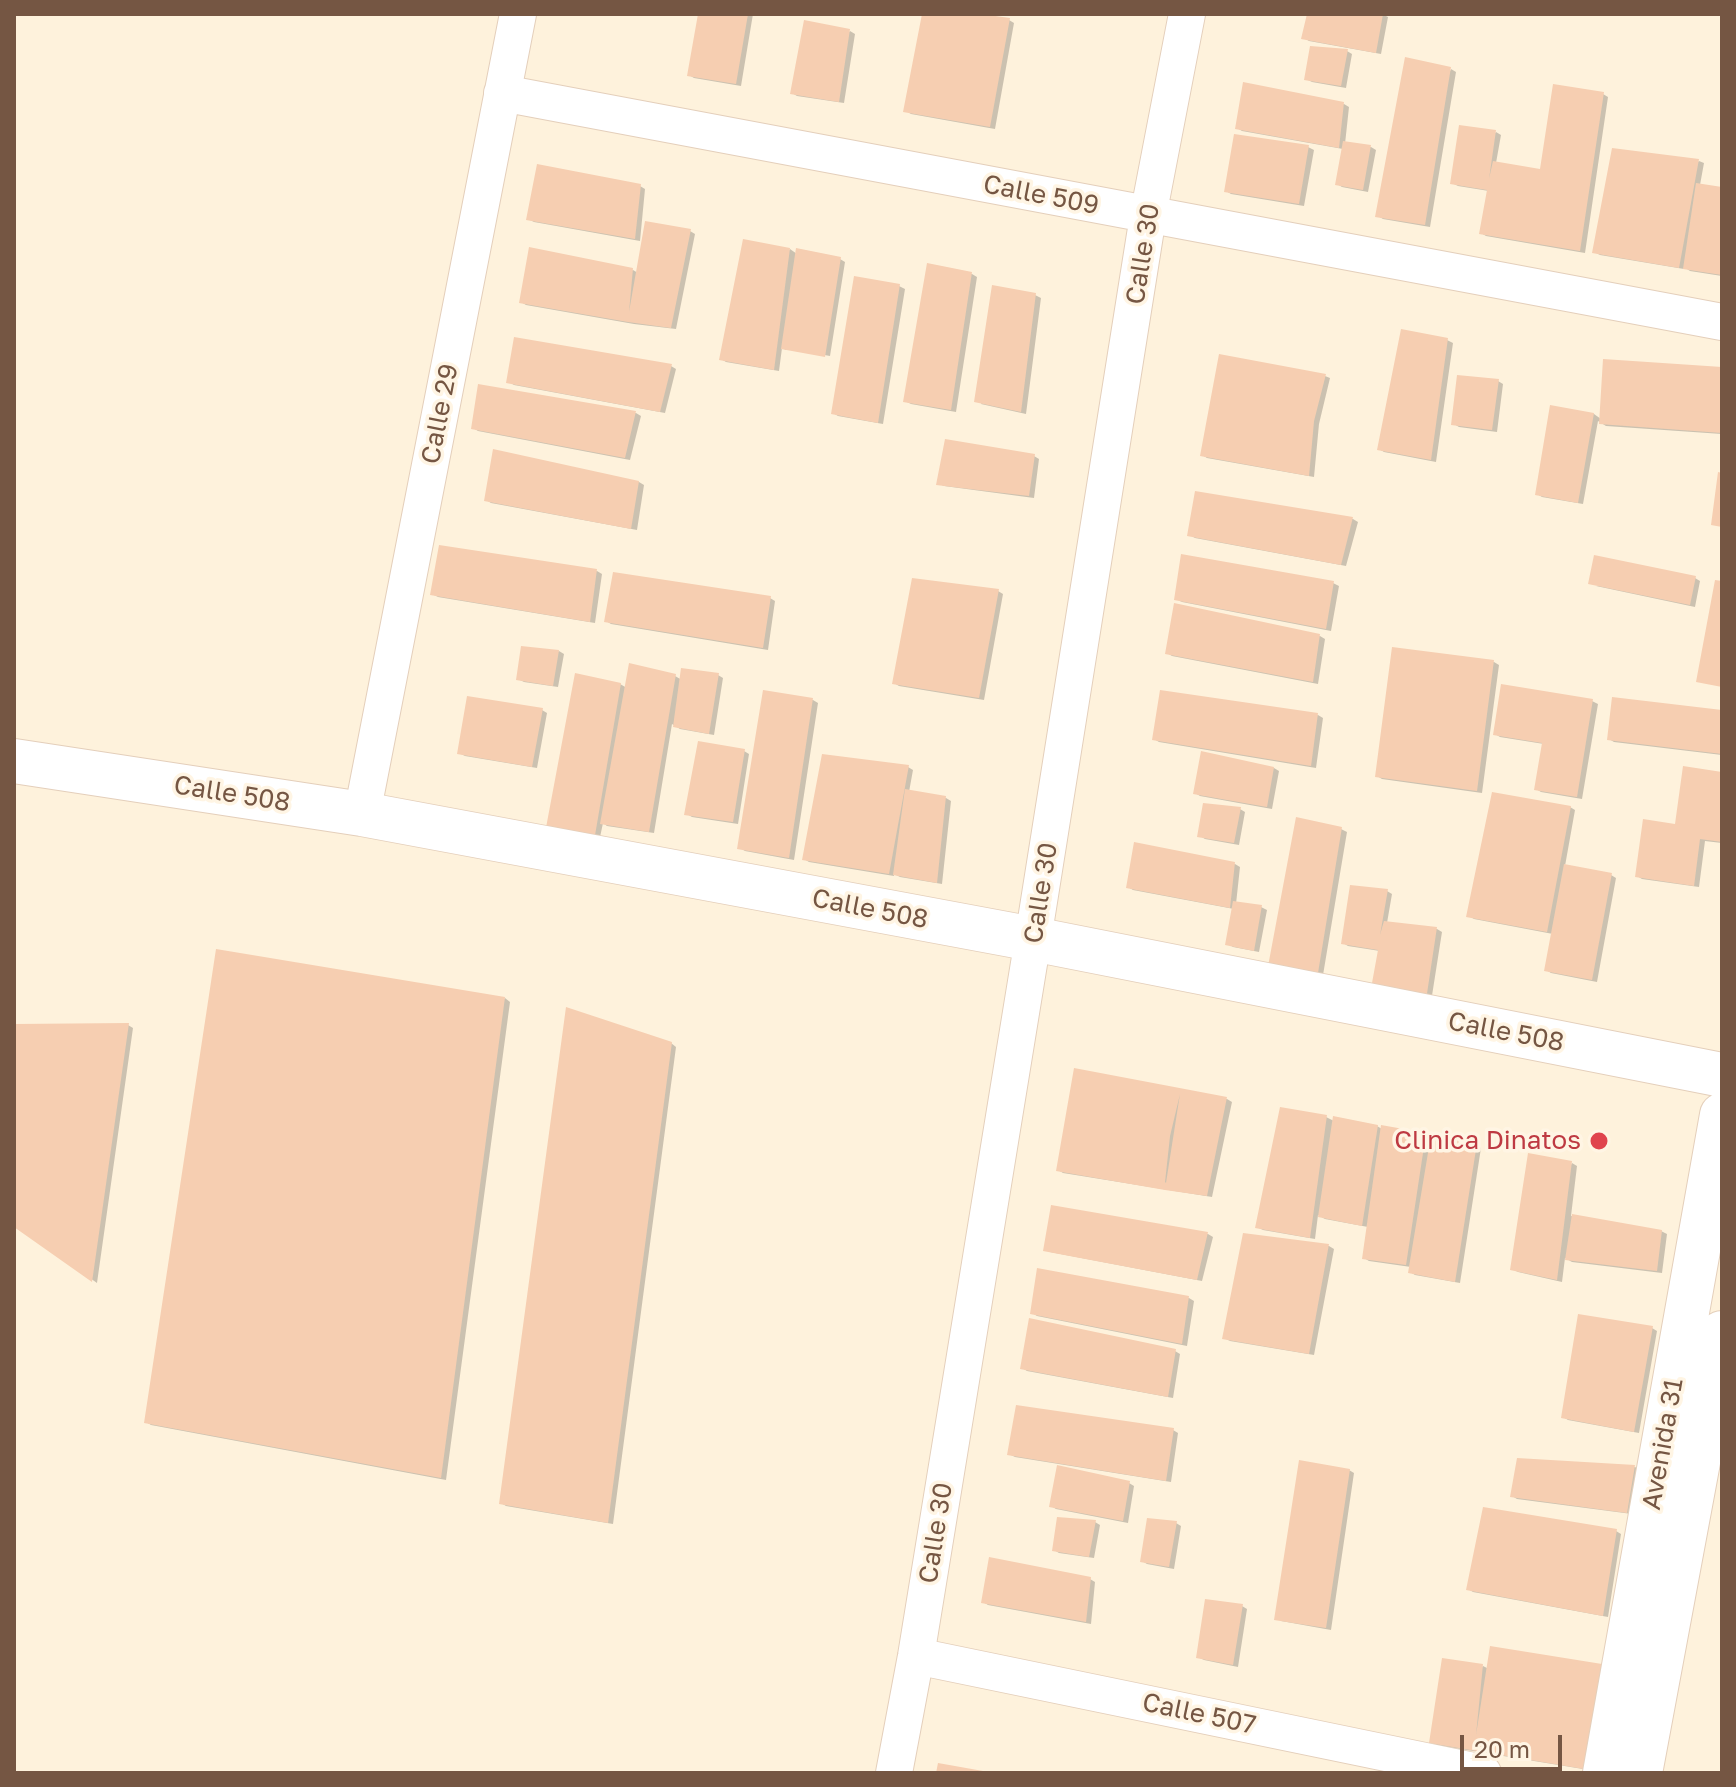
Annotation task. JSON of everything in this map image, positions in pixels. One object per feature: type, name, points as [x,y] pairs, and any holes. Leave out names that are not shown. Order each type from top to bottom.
[{"type":"street","name":"Calle 29","points":[[362,814],[518,14]]},
{"type":"street","name":"Calle 30","points":[[894,1773],[916,1656],[1033,939],[1148,216],[1187,14]]},
{"type":"street","name":"Calle 509","points":[[502,93],[1722,322]]},
{"type":"street","name":"Calle 508","points":[[14,761],[362,814],[1033,939],[1722,1075]]},
{"type":"street","name":"Avenida 31","points":[[1605,1773],[1722,1115]]},
{"type":"street","name":"Avenida 31","points":[[1640,1773],[1722,1333]]},
{"type":"street","name":"Calle 507","points":[[916,1656],[1483,1773]]},
{"type":"building","points":[[698,14],[748,14],[736,84],[687,76]]},
{"type":"building","points":[[922,14],[981,14],[1010,18],[990,127],[903,112]]},
{"type":"building","points":[[1307,14],[1383,14],[1376,53],[1301,39]]},
{"type":"building","points":[[804,20],[850,29],[839,102],[790,94]]},
{"type":"building","points":[[1310,46],[1348,49],[1341,86],[1304,80]]},
{"type":"building","points":[[1405,57],[1451,67],[1425,225],[1375,217]]},
{"type":"building","points":[[1243,82],[1344,102],[1339,148],[1235,129]]},
{"type":"building","points":[[1553,84],[1604,92],[1580,251],[1479,234],[1487,190],[1450,184],[1459,125],[1496,130],[1489,179],[1493,161],[1540,169]]},
{"type":"building","points":[[1234,134],[1309,145],[1299,204],[1224,192]]},
{"type":"building","points":[[1343,141],[1371,145],[1363,190],[1335,185]]},
{"type":"building","points":[[1612,148],[1699,159],[1679,268],[1592,253]]},
{"type":"building","points":[[537,164],[641,184],[635,239],[526,220]]},
{"type":"building","points":[[1696,183],[1722,187],[1722,275],[1683,269]]},
{"type":"building","points":[[645,221],[691,229],[671,328],[519,303],[529,247],[633,268],[629,312]]},
{"type":"building","points":[[743,239],[790,248],[774,370],[719,360]]},
{"type":"building","points":[[796,248],[841,257],[825,357],[781,349]]},
{"type":"building","points":[[927,263],[972,272],[951,410],[903,402]]},
{"type":"building","points":[[854,276],[900,284],[878,423],[831,414]]},
{"type":"building","points":[[992,285],[1036,293],[1021,412],[974,402]]},
{"type":"building","points":[[1401,329],[1448,338],[1431,460],[1377,450]]},
{"type":"building","points":[[514,337],[672,364],[660,412],[506,383]]},
{"type":"building","points":[[1219,354],[1326,374],[1314,421],[1309,476],[1200,456]]},
{"type":"building","points":[[1603,359],[1722,367],[1722,433],[1599,424]]},
{"type":"building","points":[[1457,375],[1499,379],[1492,430],[1451,425]]},
{"type":"building","points":[[478,384],[636,411],[625,458],[471,429]]},
{"type":"building","points":[[1550,405],[1594,413],[1578,503],[1535,495]]},
{"type":"building","points":[[945,439],[1035,454],[1029,496],[936,485]]},
{"type":"building","points":[[493,449],[639,481],[631,529],[484,501]]},
{"type":"building","points":[[1718,472],[1722,473],[1722,527],[1711,525]]},
{"type":"building","points":[[1195,491],[1353,517],[1341,565],[1187,536]]},
{"type":"building","points":[[439,545],[597,569],[590,622],[430,595]]},
{"type":"building","points":[[1181,554],[1334,581],[1326,629],[1174,600]]},
{"type":"building","points":[[1594,555],[1696,576],[1690,605],[1588,584]]},
{"type":"building","points":[[613,572],[771,596],[763,648],[604,622]]},
{"type":"building","points":[[912,578],[999,589],[979,698],[892,684]]},
{"type":"building","points":[[1715,580],[1722,581],[1722,687],[1696,682]]},
{"type":"building","points":[[1174,603],[1320,634],[1313,682],[1165,654]]},
{"type":"building","points":[[521,646],[559,650],[553,686],[516,680]]},
{"type":"building","points":[[1392,647],[1494,660],[1477,791],[1375,777]]},
{"type":"building","points":[[629,663],[676,674],[649,832],[600,824]]},
{"type":"building","points":[[681,668],[719,673],[709,734],[673,727]]},
{"type":"building","points":[[575,673],[621,683],[594,841],[545,833]]},
{"type":"building","points":[[1501,684],[1593,699],[1577,797],[1534,790],[1542,743],[1493,735]]},
{"type":"building","points":[[763,690],[813,698],[789,858],[737,849]]},
{"type":"building","points":[[1160,690],[1318,713],[1311,766],[1152,740]]},
{"type":"building","points":[[467,696],[543,708],[532,767],[457,754]]},
{"type":"building","points":[[1612,697],[1722,710],[1722,754],[1607,740]]},
{"type":"building","points":[[698,741],[745,749],[733,822],[684,815]]},
{"type":"building","points":[[1201,751],[1274,767],[1267,807],[1193,794]]},
{"type":"building","points":[[822,754],[909,765],[889,874],[802,860]]},
{"type":"building","points":[[1683,766],[1722,772],[1722,842],[1700,839],[1694,886],[1635,877],[1643,819],[1675,824]]},
{"type":"building","points":[[905,789],[946,796],[937,883],[893,875]]},
{"type":"building","points":[[1492,792],[1571,806],[1547,932],[1466,917]]},
{"type":"building","points":[[1203,803],[1241,807],[1234,843],[1197,837]]},
{"type":"building","points":[[1296,817],[1342,827],[1316,985],[1266,977]]},
{"type":"building","points":[[1134,842],[1235,862],[1230,908],[1126,888]]},
{"type":"building","points":[[1564,864],[1612,873],[1592,980],[1544,971]]},
{"type":"building","points":[[1350,885],[1388,889],[1380,935],[1384,921],[1437,927],[1426,1000],[1370,994],[1378,950],[1341,944]]},
{"type":"building","points":[[1233,901],[1262,905],[1254,951],[1225,945]]},
{"type":"building","points":[[216,949],[505,997],[441,1478],[144,1423]]},
{"type":"building","points":[[566,1007],[672,1042],[608,1523],[499,1504]]},
{"type":"building","points":[[129,1023],[92,1282],[14,1227],[14,1024]]},
{"type":"building","points":[[1074,1068],[1227,1097],[1207,1196],[1056,1171]],"holes":[[[1180,1094],[1166,1183],[1170,1136]]]},
{"type":"building","points":[[1280,1107],[1327,1115],[1310,1238],[1255,1228]]},
{"type":"building","points":[[1333,1116],[1378,1125],[1362,1226],[1318,1217]]},
{"type":"building","points":[[1381,1125],[1426,1133],[1406,1265],[1362,1259]]},
{"type":"building","points":[[1431,1135],[1477,1143],[1455,1282],[1408,1273]]},
{"type":"building","points":[[1528,1153],[1572,1161],[1557,1280],[1510,1270]]},
{"type":"building","points":[[1051,1205],[1208,1232],[1197,1280],[1043,1251]]},
{"type":"building","points":[[1572,1214],[1662,1230],[1657,1271],[1565,1260]]},
{"type":"building","points":[[1243,1233],[1329,1244],[1309,1354],[1222,1339]]},
{"type":"building","points":[[1037,1268],[1189,1296],[1182,1344],[1030,1314]]},
{"type":"building","points":[[1578,1314],[1653,1326],[1634,1432],[1561,1418]]},
{"type":"building","points":[[1029,1318],[1176,1349],[1168,1397],[1020,1369]]},
{"type":"building","points":[[1016,1405],[1174,1428],[1166,1481],[1007,1455]]},
{"type":"building","points":[[1517,1458],[1635,1465],[1627,1513],[1510,1497]]},
{"type":"building","points":[[1299,1460],[1350,1469],[1326,1628],[1274,1620]]},
{"type":"building","points":[[1057,1465],[1130,1481],[1123,1521],[1049,1507]]},
{"type":"building","points":[[1483,1507],[1617,1529],[1603,1616],[1466,1590]]},
{"type":"building","points":[[1057,1517],[1096,1520],[1089,1557],[1052,1551]]},
{"type":"building","points":[[1147,1518],[1177,1521],[1169,1567],[1140,1562]]},
{"type":"building","points":[[989,1557],[1091,1577],[1086,1622],[981,1603]]},
{"type":"building","points":[[1205,1599],[1243,1604],[1233,1665],[1196,1658]]},
{"type":"building","points":[[1490,1646],[1602,1664],[1584,1769],[1429,1743],[1442,1658],[1483,1664],[1476,1735]]},
{"type":"building","points":[[938,1763],[983,1771],[983,1773],[936,1773]]},
{"type":"place","name":"Clinica Dinatos","points":[[1599,1141]]}]
